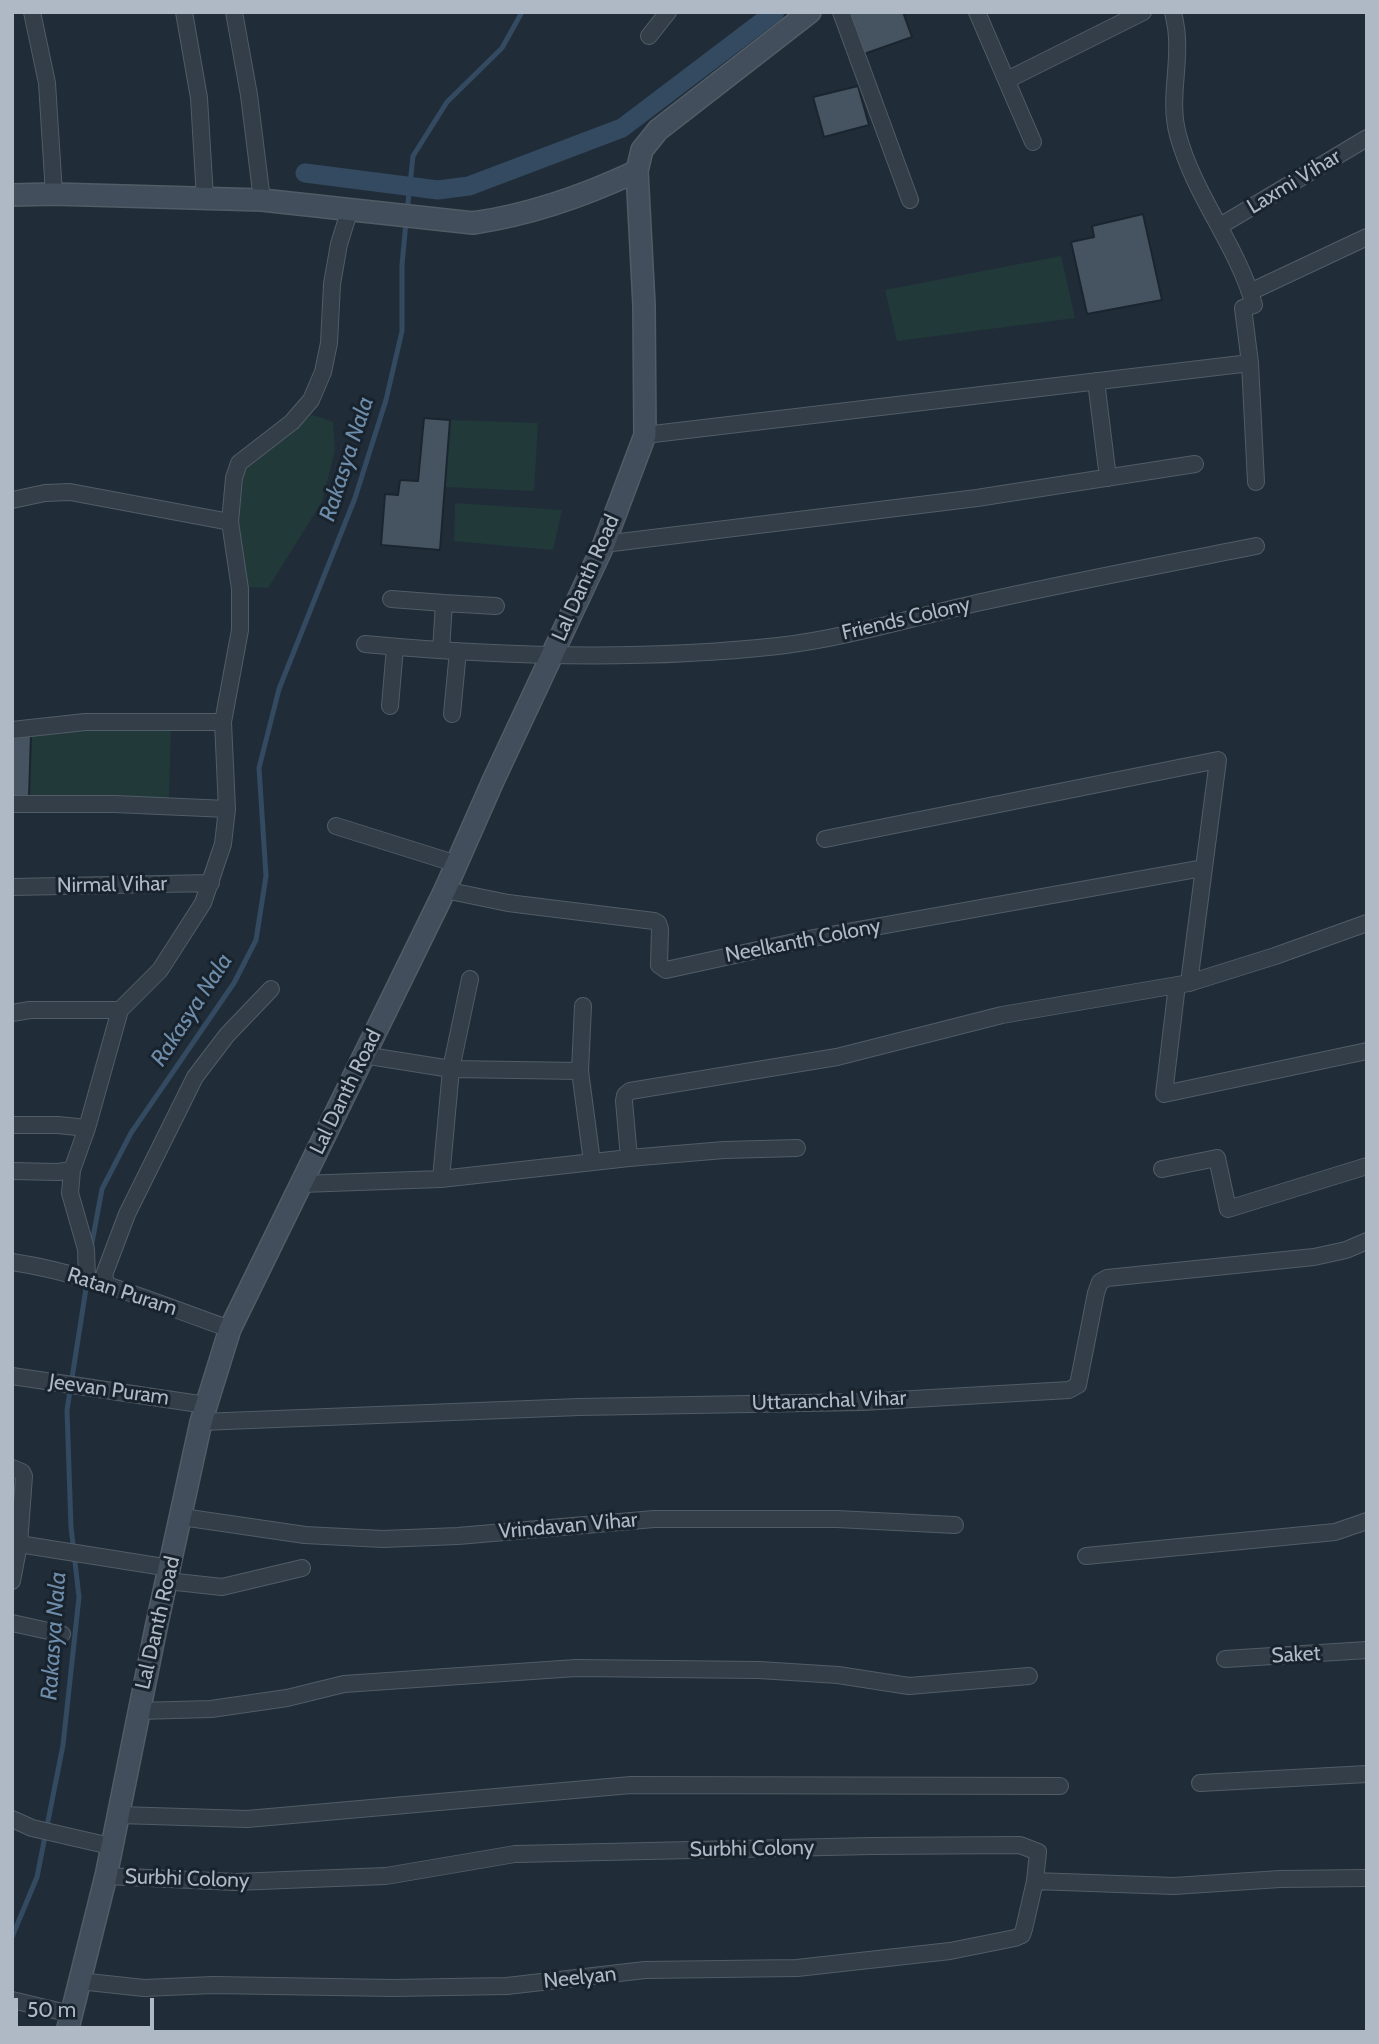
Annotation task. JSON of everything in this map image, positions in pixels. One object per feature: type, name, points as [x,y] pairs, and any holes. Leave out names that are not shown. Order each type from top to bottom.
[{"type":"street","points":[[32,12],[47,83],[54,194]]},
{"type":"street","points":[[184,12],[199,98],[205,198]]},
{"type":"street","points":[[234,12],[248,84],[262,200]]},
{"type":"street","points":[[649,36],[668,12]]},
{"type":"street","points":[[12,195],[262,200],[473,223],[507,218],[609,184],[637,171],[642,150],[658,130],[810,12]]},
{"type":"street","points":[[841,12],[910,200]]},
{"type":"street","points":[[977,12],[1033,142]]},
{"type":"street","points":[[1007,79],[1143,12]]},
{"type":"street","points":[[1173,12],[1177,40],[1173,96],[1177,133],[1192,175],[1220,226],[1254,305],[1244,308],[1250,363],[1256,482]]},
{"type":"street","name":"Laxmi Vihar","points":[[1220,226],[1367,138]]},
{"type":"street","name":"Lal Danth Road","points":[[69,2023],[106,1876],[138,1711],[204,1413],[230,1329],[445,890],[604,544],[646,435],[644,304],[637,171]]},
{"type":"street","points":[[88,1280],[86,1249],[70,1193],[72,1170],[87,1128],[120,1010],[160,970],[203,903],[223,844],[227,809],[223,722],[240,630],[240,589],[230,522],[234,478],[239,463],[292,422],[312,400],[330,343],[332,284],[339,244],[350,209]]},
{"type":"street","points":[[1250,292],[1367,237]]},
{"type":"street","points":[[646,435],[1250,363]]},
{"type":"street","points":[[1096,381],[1108,478]]},
{"type":"street","points":[[604,544],[977,498],[1195,464]]},
{"type":"street","points":[[12,500],[45,493],[70,492],[230,522]]},
{"type":"street","name":"Friends Colony","points":[[365,645],[552,656],[657,656],[781,646],[1256,546]]},
{"type":"street","points":[[391,598],[496,606]]},
{"type":"street","points":[[441,650],[444,603]]},
{"type":"street","points":[[390,706],[395,647]]},
{"type":"street","points":[[452,714],[458,651]]},
{"type":"street","points":[[12,730],[85,722],[223,722]]},
{"type":"street","points":[[825,839],[1217,760],[1203,867],[1164,1094],[1367,1051]]},
{"type":"street","points":[[12,804],[115,804],[227,809]]},
{"type":"street","points":[[336,826],[457,864]]},
{"type":"street","name":"Neelkanth Colony","points":[[445,890],[508,903],[654,920],[660,929],[659,965],[666,970],[808,939],[1203,867]]},
{"type":"street","name":"Nirmal Vihar","points":[[12,887],[211,883]]},
{"type":"street","points":[[629,1158],[624,1101],[629,1091],[837,1057],[1002,1015],[1183,984],[1275,956],[1367,923]]},
{"type":"street","points":[[441,1179],[451,1069],[470,979]]},
{"type":"street","points":[[107,1287],[104,1275],[127,1214],[195,1077],[227,1035],[271,989]]},
{"type":"street","points":[[583,1006],[580,1071],[592,1163]]},
{"type":"street","points":[[12,1013],[30,1010],[120,1010]]},
{"type":"street","points":[[363,1055],[451,1069],[580,1071]]},
{"type":"street","points":[[12,1125],[87,1128]]},
{"type":"street","points":[[302,1184],[441,1179],[629,1158],[797,1147]]},
{"type":"street","points":[[1162,1169],[1217,1158],[1228,1209],[1367,1166]]},
{"type":"street","points":[[12,1171],[72,1170]]},
{"type":"street","name":"Uttaranchal Vihar","points":[[204,1413],[862,1402],[1069,1390],[1078,1385],[1096,1293],[1100,1282],[1107,1278],[1314,1257],[1346,1250],[1367,1241]]},
{"type":"street","name":"Ratan Puram","points":[[12,1262],[88,1280],[230,1329]]},
{"type":"street","name":"Jeevan Puram","points":[[12,1376],[83,1387],[204,1413]]},
{"type":"street","points":[[12,1468],[22,1472],[24,1476],[19,1544],[12,1581]]},
{"type":"street","name":"Vrindavan Vihar","points":[[182,1517],[305,1535],[383,1539],[458,1536],[654,1519],[837,1519],[955,1525]]},
{"type":"street","points":[[1086,1556],[1335,1532],[1367,1521]]},
{"type":"street","points":[[19,1544],[88,1555],[222,1587],[302,1568]]},
{"type":"street","points":[[12,1623],[62,1634]]},
{"type":"street","name":"Saket","points":[[1225,1659],[1367,1650]]},
{"type":"street","points":[[138,1711],[211,1709],[287,1698],[344,1684],[576,1668],[759,1670],[838,1675],[909,1686],[1029,1676]]},
{"type":"street","points":[[1200,1783],[1367,1774]]},
{"type":"street","points":[[119,1815],[247,1819],[631,1785],[1060,1786]]},
{"type":"street","points":[[12,1819],[32,1828],[110,1846]]},
{"type":"street","name":"Surbhi Colony","points":[[106,1876],[235,1882],[386,1876],[515,1854],[1020,1845],[1038,1852],[1035,1881]]},
{"type":"street","points":[[1035,1881],[1174,1886],[1367,1878]]},
{"type":"street","name":"Neelyan","points":[[79,1981],[144,1988],[213,1985],[406,1988],[507,1986],[645,1970],[796,1968],[950,1951],[1015,1938],[1022,1935],[1035,1881]]},
{"type":"street","points":[[12,2000],[69,2023]]},
{"type":"green space","points":[[1061,256],[1075,318],[897,341],[885,290]]},
{"type":"green space","points":[[312,415],[333,422],[335,451],[322,502],[268,588],[245,587],[237,535],[240,487],[246,463]]},
{"type":"green space","points":[[450,420],[538,423],[534,491],[445,487]]},
{"type":"green space","points":[[455,503],[562,510],[553,550],[454,541]]},
{"type":"green space","points":[[96,727],[171,728],[169,799],[29,797],[31,734]]},
{"type":"building","points":[[849,12],[903,12],[912,37],[864,54]]},
{"type":"building","points":[[858,86],[869,125],[824,137],[813,97]]},
{"type":"building","points":[[1143,214],[1162,300],[1087,314],[1071,242],[1094,237],[1092,226]]},
{"type":"building","points":[[424,418],[450,420],[440,550],[381,545],[385,494],[398,495],[400,480],[418,481]]},
{"type":"building","points":[[31,734],[29,797],[12,798],[12,735]]},
{"type":"waterway","name":"Rakasya Nala","points":[[407,212],[413,156],[447,102],[502,48],[522,12]]},
{"type":"waterway","points":[[305,173],[438,190],[469,186],[622,128],[775,12]]},
{"type":"waterway","name":"Rakasya Nala","points":[[91,1248],[102,1189],[131,1133],[234,983],[256,940],[266,876],[259,768],[279,689],[355,498],[386,400],[402,331],[402,265],[406,222]]},
{"type":"waterway","name":"Rakasya Nala","points":[[12,1937],[37,1877],[63,1745],[79,1597],[71,1527],[67,1410],[87,1282]]}]
